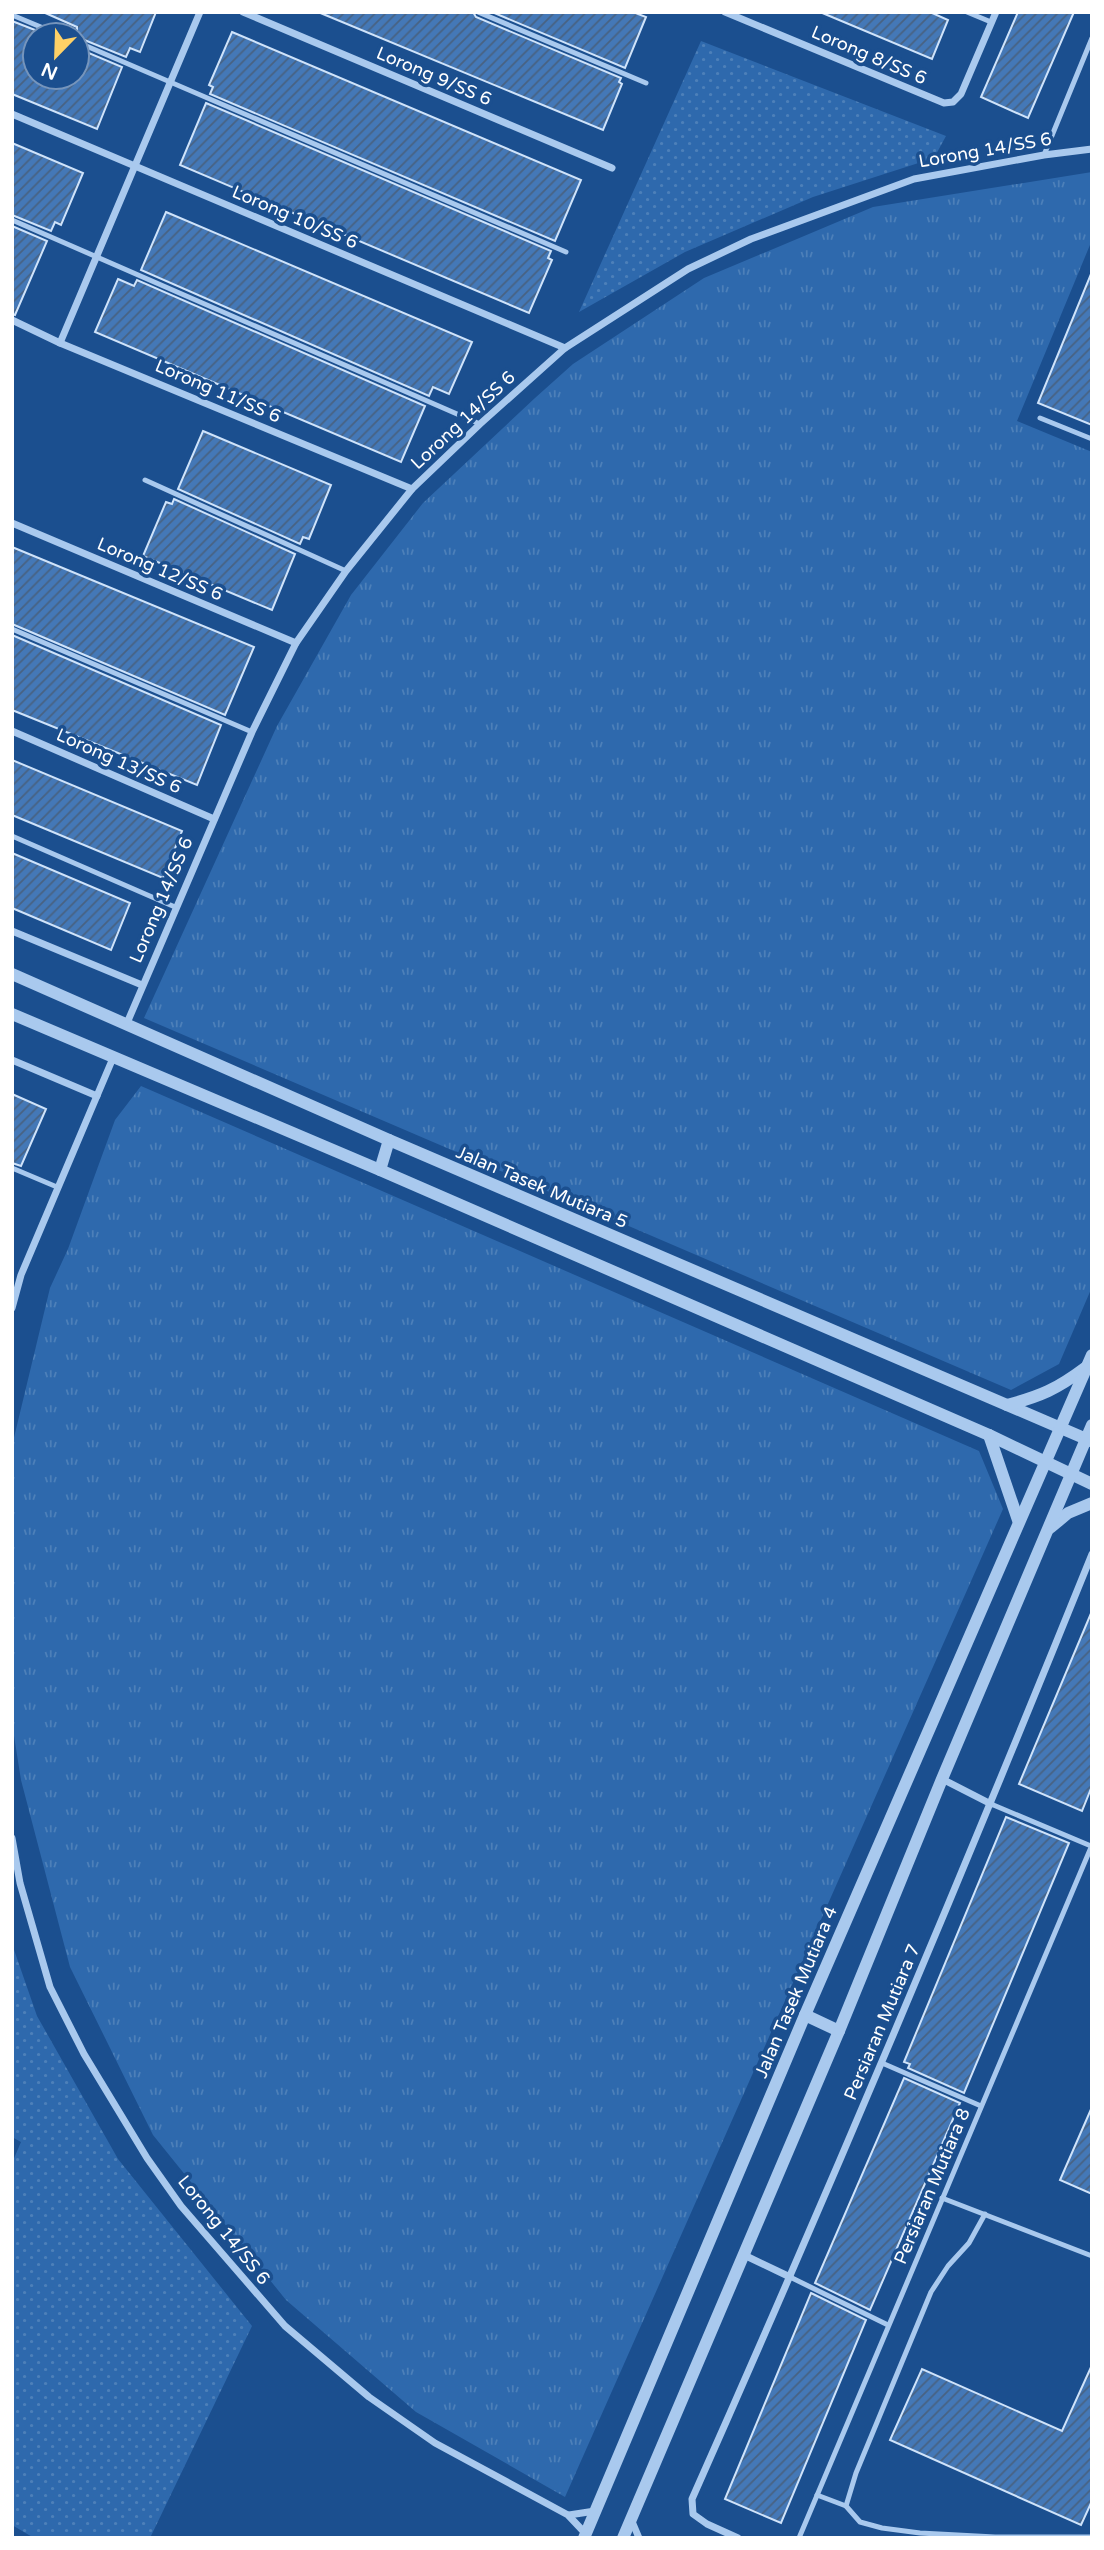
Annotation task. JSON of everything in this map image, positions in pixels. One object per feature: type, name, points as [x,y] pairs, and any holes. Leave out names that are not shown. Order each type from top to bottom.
[{"type":"street","points":[[60,342],[200,12]]},
{"type":"street","name":"Lorong 9/SS 6","points":[[243,12],[612,168]]},
{"type":"street","name":"Lorong 8/SS 6","points":[[725,12],[944,103],[953,102],[961,94],[991,22]]},
{"type":"street","points":[[991,22],[996,12]]},
{"type":"street","name":"Lorong 10/SS 6","points":[[12,114],[565,348]]},
{"type":"street","name":"Lorong 14/SS 6","points":[[127,1023],[252,732],[296,643],[346,571],[412,489],[480,424],[565,348],[688,269],[751,239],[914,179],[1092,149]]},
{"type":"street","name":"Lorong 11/SS 6","points":[[12,320],[412,489]]},
{"type":"street","name":"Lorong 12/SS 6","points":[[12,523],[296,643]]},
{"type":"street","name":"Lorong 13/SS 6","points":[[12,731],[214,819]]},
{"type":"street","points":[[12,931],[142,985]]},
{"type":"street","name":"Jalan Tasek Mutiara 5","points":[[12,974],[389,1140],[1089,1440]]},
{"type":"street","points":[[12,1014],[380,1170],[989,1435],[1092,1485]]},
{"type":"street","points":[[12,1308],[21,1275],[113,1058]]},
{"type":"street","points":[[12,1060],[97,1096]]},
{"type":"street","points":[[380,1170],[389,1140]]},
{"type":"street","points":[[12,1272],[21,1275]]},
{"type":"street","points":[[1007,1405],[1041,1396],[1066,1382],[1089,1361]]},
{"type":"street","name":"Jalan Tasek Mutiara 4","points":[[585,2535],[804,2015],[1089,1361]]},
{"type":"street","points":[[623,2538],[839,2031],[1070,1475],[1089,1440],[1092,1425]]},
{"type":"street","points":[[989,1435],[1018,1520]]},
{"type":"street","points":[[1049,1529],[1068,1513],[1092,1503]]},
{"type":"street","name":"Persiaran Mutiara 7","points":[[738,2538],[707,2524],[694,2514],[692,2499],[882,2063],[1092,1554]]},
{"type":"street","points":[[942,1779],[991,1804]]},
{"type":"street","name":"Lorong 14/SS 6","points":[[12,1838],[20,1883],[50,1987],[84,2054],[147,2158],[181,2206],[285,2326],[369,2397],[435,2443],[568,2515],[585,2535]]},
{"type":"street","points":[[804,2015],[839,2031]]},
{"type":"street","points":[[744,2255],[790,2277]]},
{"type":"street","points":[[568,2515],[595,2511]]},
{"type":"street","points":[[631,2519],[639,2538]]},
{"type":"lane","points":[[478,12],[646,83]]},
{"type":"lane","points":[[967,12],[991,22]]},
{"type":"lane","points":[[1044,155],[1092,38]]},
{"type":"lane","points":[[91,48],[566,252]]},
{"type":"lane","points":[[12,220],[480,424]]},
{"type":"lane","points":[[1040,418],[1092,439]]},
{"type":"lane","points":[[145,480],[346,571]]},
{"type":"lane","points":[[12,629],[252,732]]},
{"type":"lane","points":[[12,836],[175,907]]},
{"type":"lane","points":[[12,1168],[57,1187]]},
{"type":"lane","points":[[991,1804],[1092,1846]]},
{"type":"lane","name":"Persiaran Mutiara 8","points":[[799,2538],[1092,1846]]},
{"type":"lane","points":[[882,2063],[981,2106]]},
{"type":"lane","points":[[942,2198],[1092,2256]]},
{"type":"lane","points":[[846,2506],[856,2473],[931,2292],[948,2266],[969,2243],[985,2214]]},
{"type":"lane","points":[[790,2277],[888,2325]]},
{"type":"lane","points":[[817,2495],[846,2506],[860,2522],[882,2528],[995,2537],[1092,2537]]},
{"type":"green space","points":[[701,41],[946,136],[934,158],[813,197],[685,252],[579,312]]},
{"type":"green space","points":[[1092,172],[1092,240],[1017,421],[1092,452],[1092,1287],[1059,1364],[1011,1390],[144,1018],[277,726],[351,595],[423,503],[573,364],[704,278],[873,207]]},
{"type":"green space","points":[[141,1086],[979,1451],[1003,1509],[565,2497],[416,2412],[286,2300],[153,2135],[70,1967],[21,1780],[12,1723],[12,1446],[50,1288],[68,1249],[115,1120]]},
{"type":"green space","points":[[12,1944],[37,2016],[118,2159],[252,2326],[150,2538],[34,2538],[12,2525],[12,2163],[21,2142],[12,2137]]},
{"type":"building","points":[[43,12],[156,12],[140,52],[130,48],[126,57],[91,43],[91,21],[63,21]]},
{"type":"building","points":[[318,12],[473,12],[476,17],[621,78],[619,82],[622,84],[603,130]]},
{"type":"building","points":[[492,12],[633,12],[646,17],[625,68]]},
{"type":"building","points":[[820,12],[930,12],[948,20],[932,59]]},
{"type":"building","points":[[1018,12],[1074,12],[1028,118],[981,97]]},
{"type":"building","points":[[12,21],[21,25],[21,91],[91,91],[91,54],[122,67],[97,129],[12,94]]},
{"type":"building","points":[[232,32],[581,180],[555,241],[210,94],[213,87],[209,85]]},
{"type":"building","points":[[206,103],[551,251],[548,258],[552,260],[529,313],[180,165]]},
{"type":"building","points":[[12,143],[83,173],[61,225],[55,222],[51,231],[12,215]]},
{"type":"building","points":[[166,212],[472,342],[449,394],[433,387],[429,396],[141,270]]},
{"type":"building","points":[[12,226],[47,241],[15,315],[12,314]]},
{"type":"building","points":[[1092,274],[1092,425],[1038,403]]},
{"type":"building","points":[[118,279],[134,286],[137,280],[425,406],[401,462],[95,332]]},
{"type":"building","points":[[203,431],[331,485],[309,539],[303,537],[300,544],[178,489]]},
{"type":"building","points":[[174,499],[295,554],[272,610],[143,556],[166,502],[172,504]]},
{"type":"building","points":[[12,547],[254,647],[225,715],[12,624]]},
{"type":"building","points":[[12,635],[221,725],[197,785],[12,710]]},
{"type":"building","points":[[12,760],[182,831],[163,878],[12,815]]},
{"type":"building","points":[[12,853],[130,903],[111,950],[12,908]]},
{"type":"building","points":[[12,1094],[46,1109],[21,1166],[12,1163]]},
{"type":"building","points":[[1092,1611],[1092,1786],[1082,1811],[1019,1784]]},
{"type":"building","points":[[1006,1817],[1069,1843],[964,2093],[908,2068],[910,2064],[904,2062]]},
{"type":"building","points":[[904,2078],[960,2103],[870,2310],[815,2283]]},
{"type":"building","points":[[1092,2107],[1092,2194],[1060,2180]]},
{"type":"building","points":[[811,2293],[866,2320],[781,2523],[725,2499]]},
{"type":"building","points":[[1092,2365],[1092,2501],[1081,2525],[890,2440],[922,2369],[1062,2431]]}]
